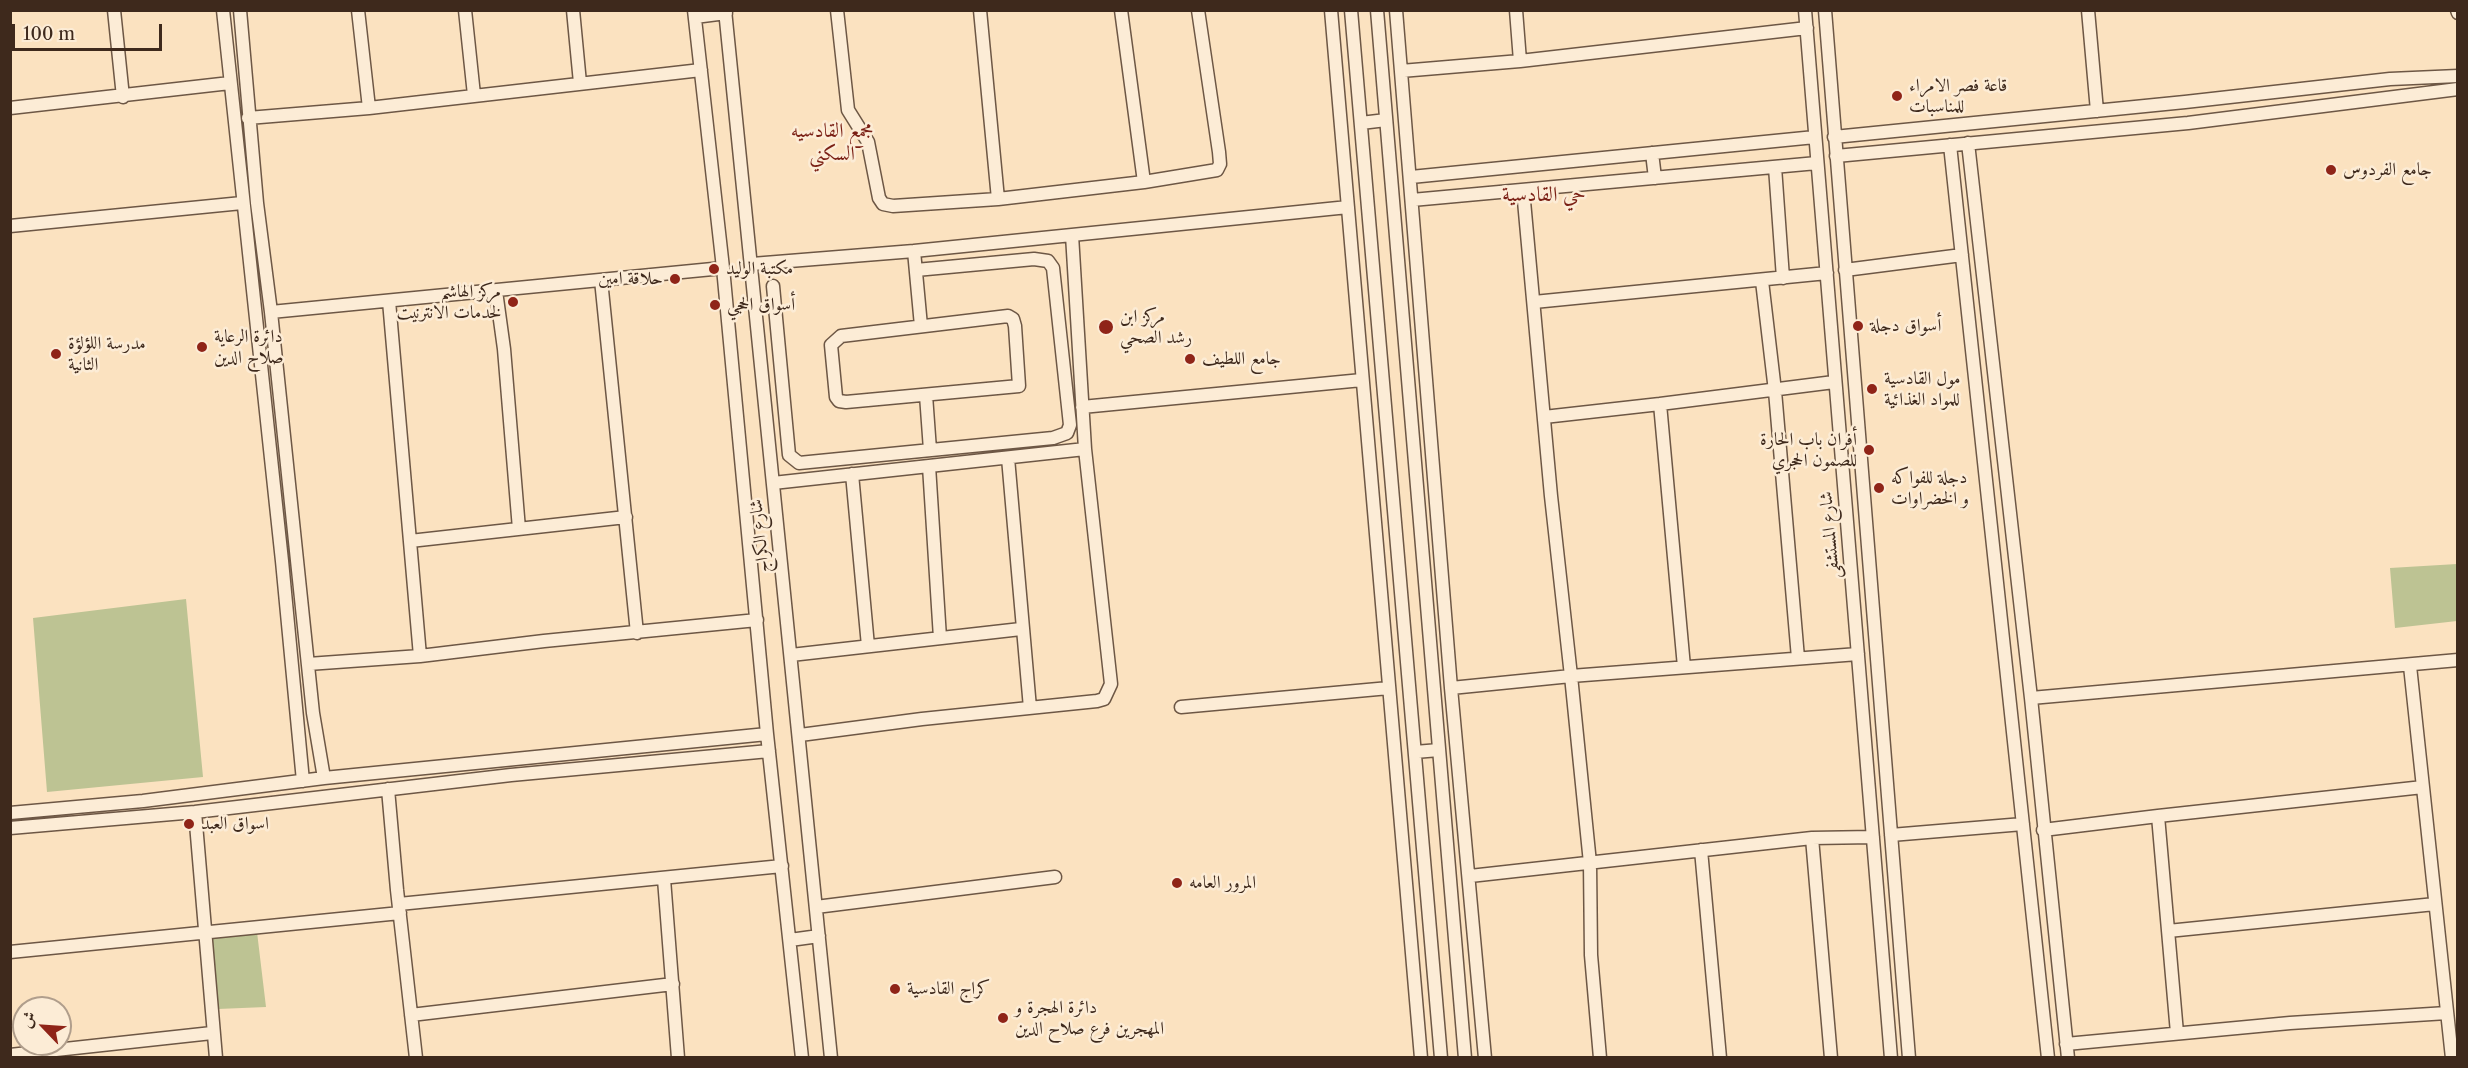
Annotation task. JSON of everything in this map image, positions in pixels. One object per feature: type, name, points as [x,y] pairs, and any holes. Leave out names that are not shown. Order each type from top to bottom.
[{"type":"street","points":[[114,10],[123,97]]},
{"type":"street","points":[[223,10],[303,781]]},
{"type":"street","points":[[240,10],[248,118],[313,713],[324,778]]},
{"type":"street","points":[[358,10],[369,108]]},
{"type":"street","points":[[465,10],[474,95]]},
{"type":"street","points":[[573,10],[580,83]]},
{"type":"street","points":[[837,10],[848,110],[868,142],[879,198],[883,204],[893,206],[998,199],[1144,182],[1216,170],[1220,164],[1198,10]]},
{"type":"street","points":[[980,10],[998,199]]},
{"type":"street","points":[[1121,10],[1144,182]]},
{"type":"street","points":[[1331,10],[1421,1058]]},
{"type":"street","points":[[1352,10],[1441,1058]]},
{"type":"street","points":[[1377,10],[1465,1058]]},
{"type":"street","points":[[1396,10],[1451,688],[1485,1058]]},
{"type":"street","points":[[1516,10],[1520,61]]},
{"type":"street","name":"شارع المستشفى","points":[[1805,10],[1891,1058]]},
{"type":"street","name":"شارع المستشفى","points":[[1825,10],[1909,1058]]},
{"type":"street","points":[[2088,10],[2097,111]]},
{"type":"street","points":[[725,12],[694,14],[723,268],[767,734],[802,1058]]},
{"type":"street","name":"شارع الكراج","points":[[725,12],[831,1058]]},
{"type":"street","points":[[1401,71],[1520,61],[1807,28]]},
{"type":"street","points":[[248,118],[369,108],[700,70]]},
{"type":"street","points":[[1834,137],[2390,79],[2457,77],[2457,84]]},
{"type":"street","points":[[10,108],[123,97],[230,83]]},
{"type":"street","points":[[1836,156],[2188,123],[2457,89]]},
{"type":"street","points":[[2185,102],[2188,123]]},
{"type":"street","points":[[2063,114],[2064,135]]},
{"type":"street","points":[[1361,123],[1386,120]]},
{"type":"street","points":[[1411,177],[1815,137]]},
{"type":"street","points":[[1968,143],[2031,698],[2068,1058]]},
{"type":"street","points":[[1950,145],[2048,1058]]},
{"type":"street","points":[[1652,153],[1655,178]]},
{"type":"street","points":[[1412,200],[1817,163]]},
{"type":"street","points":[[1775,167],[1783,278]]},
{"type":"street","points":[[1523,190],[1590,863],[1591,955],[1600,1058]]},
{"type":"street","points":[[10,226],[242,203]]},
{"type":"street","points":[[752,264],[914,251],[1348,207]]},
{"type":"street","points":[[800,735],[1104,699],[1111,684],[1085,449],[1072,235]]},
{"type":"street","points":[[914,251],[921,326]]},
{"type":"street","points":[[1845,270],[1962,255]]},
{"type":"street","points":[[773,286],[789,455],[792,460],[799,463],[1053,438],[1067,433],[1070,426],[1053,268],[1048,261],[1034,259],[916,270]]},
{"type":"street","points":[[271,312],[723,268]]},
{"type":"street","points":[[1534,302],[1827,273]]},
{"type":"street","points":[[601,280],[637,633]]},
{"type":"street","points":[[1762,281],[1775,391],[1798,658]]},
{"type":"street","points":[[496,291],[504,349],[519,529]]},
{"type":"street","points":[[389,301],[420,656]]},
{"type":"street","points":[[1357,313],[1377,310]]},
{"type":"street","points":[[1002,316],[1013,319],[1019,386],[926,395],[839,401],[836,397],[831,345],[841,336],[1002,316]]},
{"type":"street","points":[[261,372],[271,379],[276,376],[277,372]]},
{"type":"street","points":[[1082,407],[1362,380]]},
{"type":"street","points":[[1544,417],[1775,391],[1834,382]]},
{"type":"street","points":[[264,398],[269,392],[277,392],[280,397]]},
{"type":"street","points":[[926,395],[930,450]]},
{"type":"street","points":[[1411,406],[1429,404]]},
{"type":"street","points":[[1660,404],[1684,667]]},
{"type":"street","points":[[773,483],[1085,449]]},
{"type":"street","points":[[1983,457],[2002,455]]},
{"type":"street","points":[[1008,458],[1021,629],[1030,708]]},
{"type":"street","points":[[1842,466],[1862,464]]},
{"type":"street","points":[[929,466],[940,638]]},
{"type":"street","points":[[852,474],[868,646]]},
{"type":"street","points":[[410,541],[626,517]]},
{"type":"street","points":[[308,664],[420,656],[757,620]]},
{"type":"street","points":[[791,655],[1021,629]]},
{"type":"street","points":[[1451,688],[1571,676],[1858,654]]},
{"type":"street","points":[[2031,698],[2410,666],[2457,660]]},
{"type":"street","points":[[2410,666],[2452,1058]]},
{"type":"street","points":[[1181,707],[1389,688]]},
{"type":"street","points":[[297,715],[313,713]]},
{"type":"street","points":[[10,813],[144,801],[324,778],[767,734]]},
{"type":"street","points":[[1415,752],[1439,750]]},
{"type":"street","points":[[10,828],[195,812],[511,775],[769,752]]},
{"type":"street","points":[[509,761],[511,775]]},
{"type":"street","points":[[2043,830],[2423,787]]},
{"type":"street","points":[[388,789],[416,1058]]},
{"type":"street","points":[[144,801],[144,817]]},
{"type":"street","points":[[195,812],[212,1033],[216,1058]]},
{"type":"street","points":[[2158,816],[2177,1033]]},
{"type":"street","points":[[1891,836],[2023,824]]},
{"type":"street","points":[[1470,876],[1812,838],[1873,837]]},
{"type":"street","points":[[1812,838],[1831,1058]]},
{"type":"street","points":[[1701,850],[1720,1058]]},
{"type":"street","points":[[10,951],[782,866]]},
{"type":"street","points":[[816,907],[1055,877]]},
{"type":"street","points":[[664,879],[678,1058]]},
{"type":"street","points":[[2031,900],[2050,896]]},
{"type":"street","points":[[2168,931],[2436,904]]},
{"type":"street","points":[[790,940],[819,936]]},
{"type":"street","points":[[1456,950],[1476,948]]},
{"type":"street","points":[[1412,955],[1432,953]]},
{"type":"street","points":[[1883,957],[1901,955]]},
{"type":"street","points":[[411,1015],[673,984]]},
{"type":"street","points":[[2066,1044],[2177,1033],[2447,1013]]},
{"type":"street","points":[[10,1055],[212,1033]]},
{"type":"green space","points":[[2457,564],[2457,621],[2395,628],[2390,568]]},
{"type":"green space","points":[[186,599],[203,777],[47,792],[33,618]]},
{"type":"green space","points":[[257,932],[266,1007],[218,1009],[212,938]]},
{"type":"place","name":"قاعة فصر الامراء للمناسبات","points":[[1897,96]]},
{"type":"place","name":"جامع الفردوس","points":[[2331,170]]},
{"type":"place","name":"مكتبة الوليد","points":[[714,269]]},
{"type":"place","name":"حلاقة امين","points":[[675,279]]},
{"type":"place","name":"مركز الهاشم لخدمات الانترنيت","points":[[513,302]]},
{"type":"place","name":"أسواق الحجي","points":[[715,305]]},
{"type":"place","name":"أسواق دجلة","points":[[1858,326]]},
{"type":"place","name":"مركز ابن رشد الصحي","points":[[1106,327]]},
{"type":"place","name":"دائرة الرعاية صلاح الدين","points":[[202,347]]},
{"type":"place","name":"مدرسة اللؤلؤة الثانية","points":[[56,354]]},
{"type":"place","name":"جامع اللطیف","points":[[1190,359]]},
{"type":"place","name":"مول القادسية للمواد الغذائية","points":[[1872,389]]},
{"type":"place","name":"أفران باب الحارة للصمون الحجري","points":[[1869,450]]},
{"type":"place","name":"دجلة للفواكه و الخضراوات","points":[[1879,488]]},
{"type":"place","name":"اسواق العبد","points":[[189,824]]},
{"type":"place","name":"المرور العامه","points":[[1177,883]]},
{"type":"place","name":"كراج القادسية","points":[[895,989]]},
{"type":"place","name":"دائرة الهجرة و المهجرين فرع صلاح الدين","points":[[1003,1018]]},
{"type":"district","name":"مجمع القادسيه السكني","points":[[832,142]]},
{"type":"district","name":"حي القادسية","points":[[1544,195]]}]
